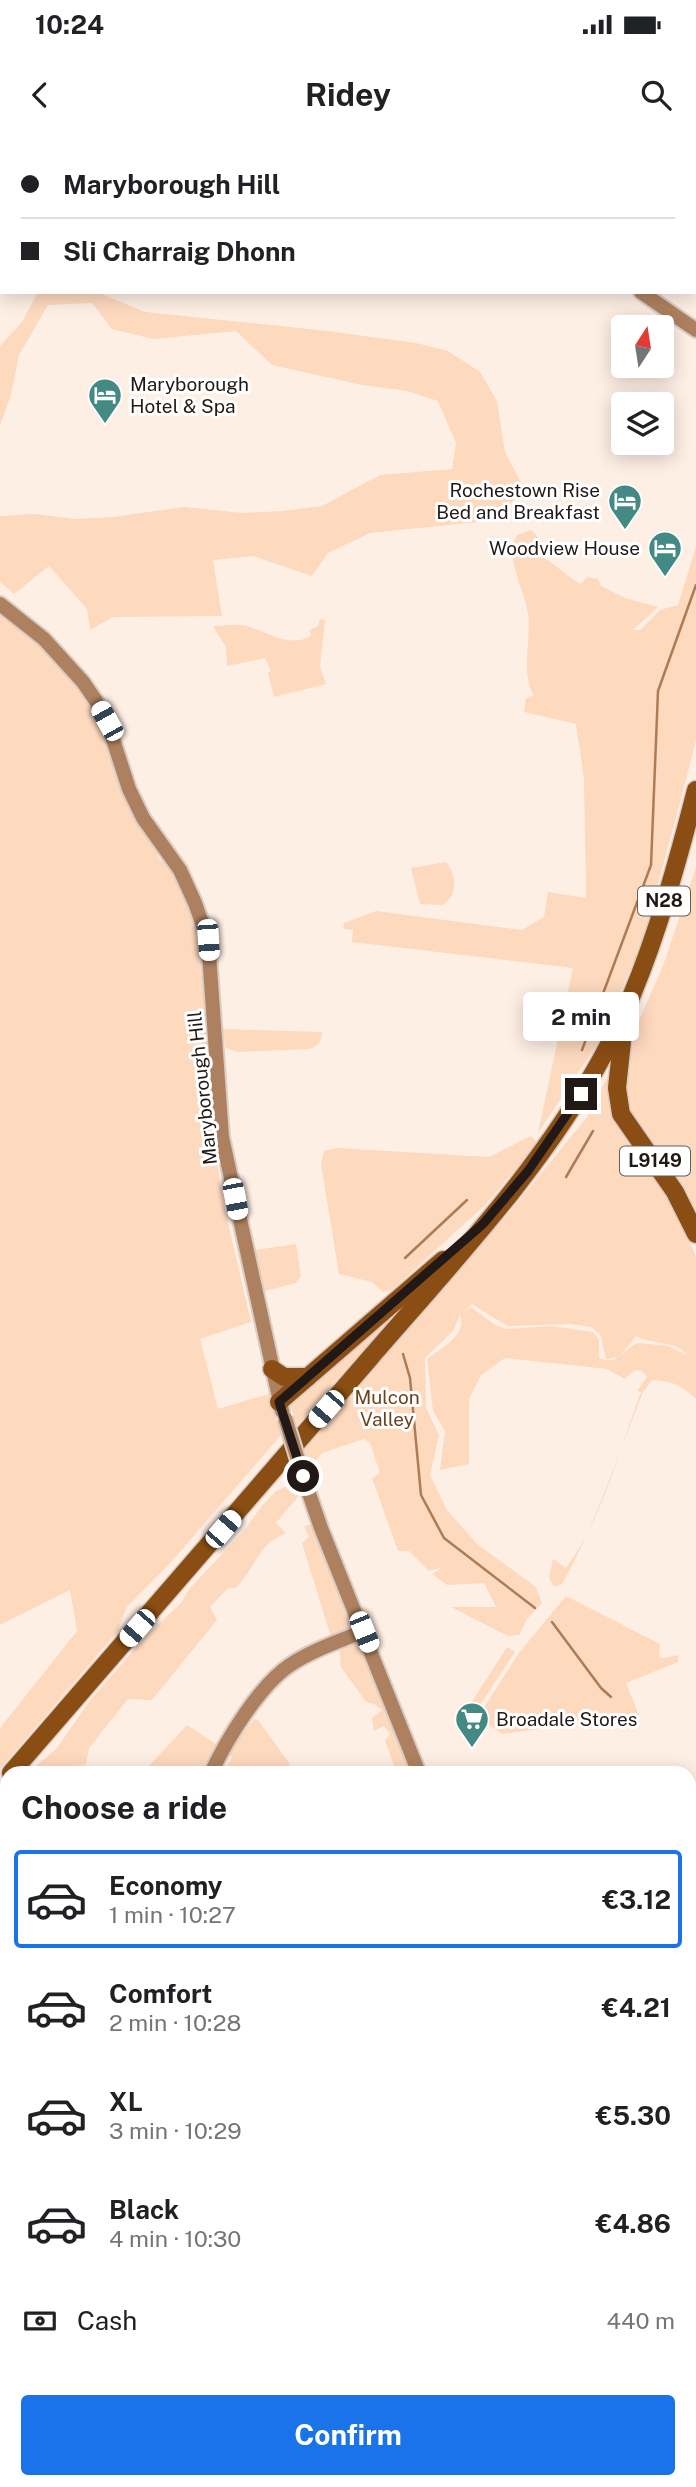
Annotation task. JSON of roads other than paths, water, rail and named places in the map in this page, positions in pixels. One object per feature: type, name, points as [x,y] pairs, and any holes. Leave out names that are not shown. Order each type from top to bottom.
[{"type":"highway","name":"N28","points":[[17,1766],[483,1224],[569,1115],[605,1052],[624,1010],[660,916],[696,790]]},
{"type":"highway","name":"L9149","points":[[624,1010],[617,1088],[621,1114],[675,1192],[696,1234]]},
{"type":"highway","name":"N28","points":[[282,1410],[308,1377],[483,1224]]},
{"type":"highway","points":[[272,1369],[284,1377],[308,1377]]},
{"type":"street","points":[[644,294],[696,330]]},
{"type":"street","name":"Maryborough Hill","points":[[0,604],[44,639],[83,682],[96,701],[107,721],[129,789],[142,818],[180,870],[194,900],[208,940],[222,1137],[282,1410],[321,1528],[416,1766]]},
{"type":"street","points":[[215,1766],[252,1706],[281,1671],[330,1645],[364,1632]]},
{"type":"waterway","points":[[582,1050],[651,865],[658,691],[696,585]]},
{"type":"waterway","points":[[566,1177],[593,1131]]},
{"type":"waterway","points":[[405,1258],[467,1200]]},
{"type":"waterway","points":[[403,1354],[410,1378],[421,1495],[444,1538],[535,1608]]},
{"type":"waterway","points":[[552,1622],[601,1688],[611,1697]]},
{"type":"place","name":"Maryborough Hotel & Spa","points":[[105,425]]},
{"type":"place","name":"Rochestown Rise Bed and Breakfast","points":[[625,531]]},
{"type":"place","name":"Woodview House","points":[[665,578]]},
{"type":"place","name":"Broadale Stores","points":[[472,1749]]},
{"type":"park label","name":"Mulcon Valley","points":[[387,1408]]}]
